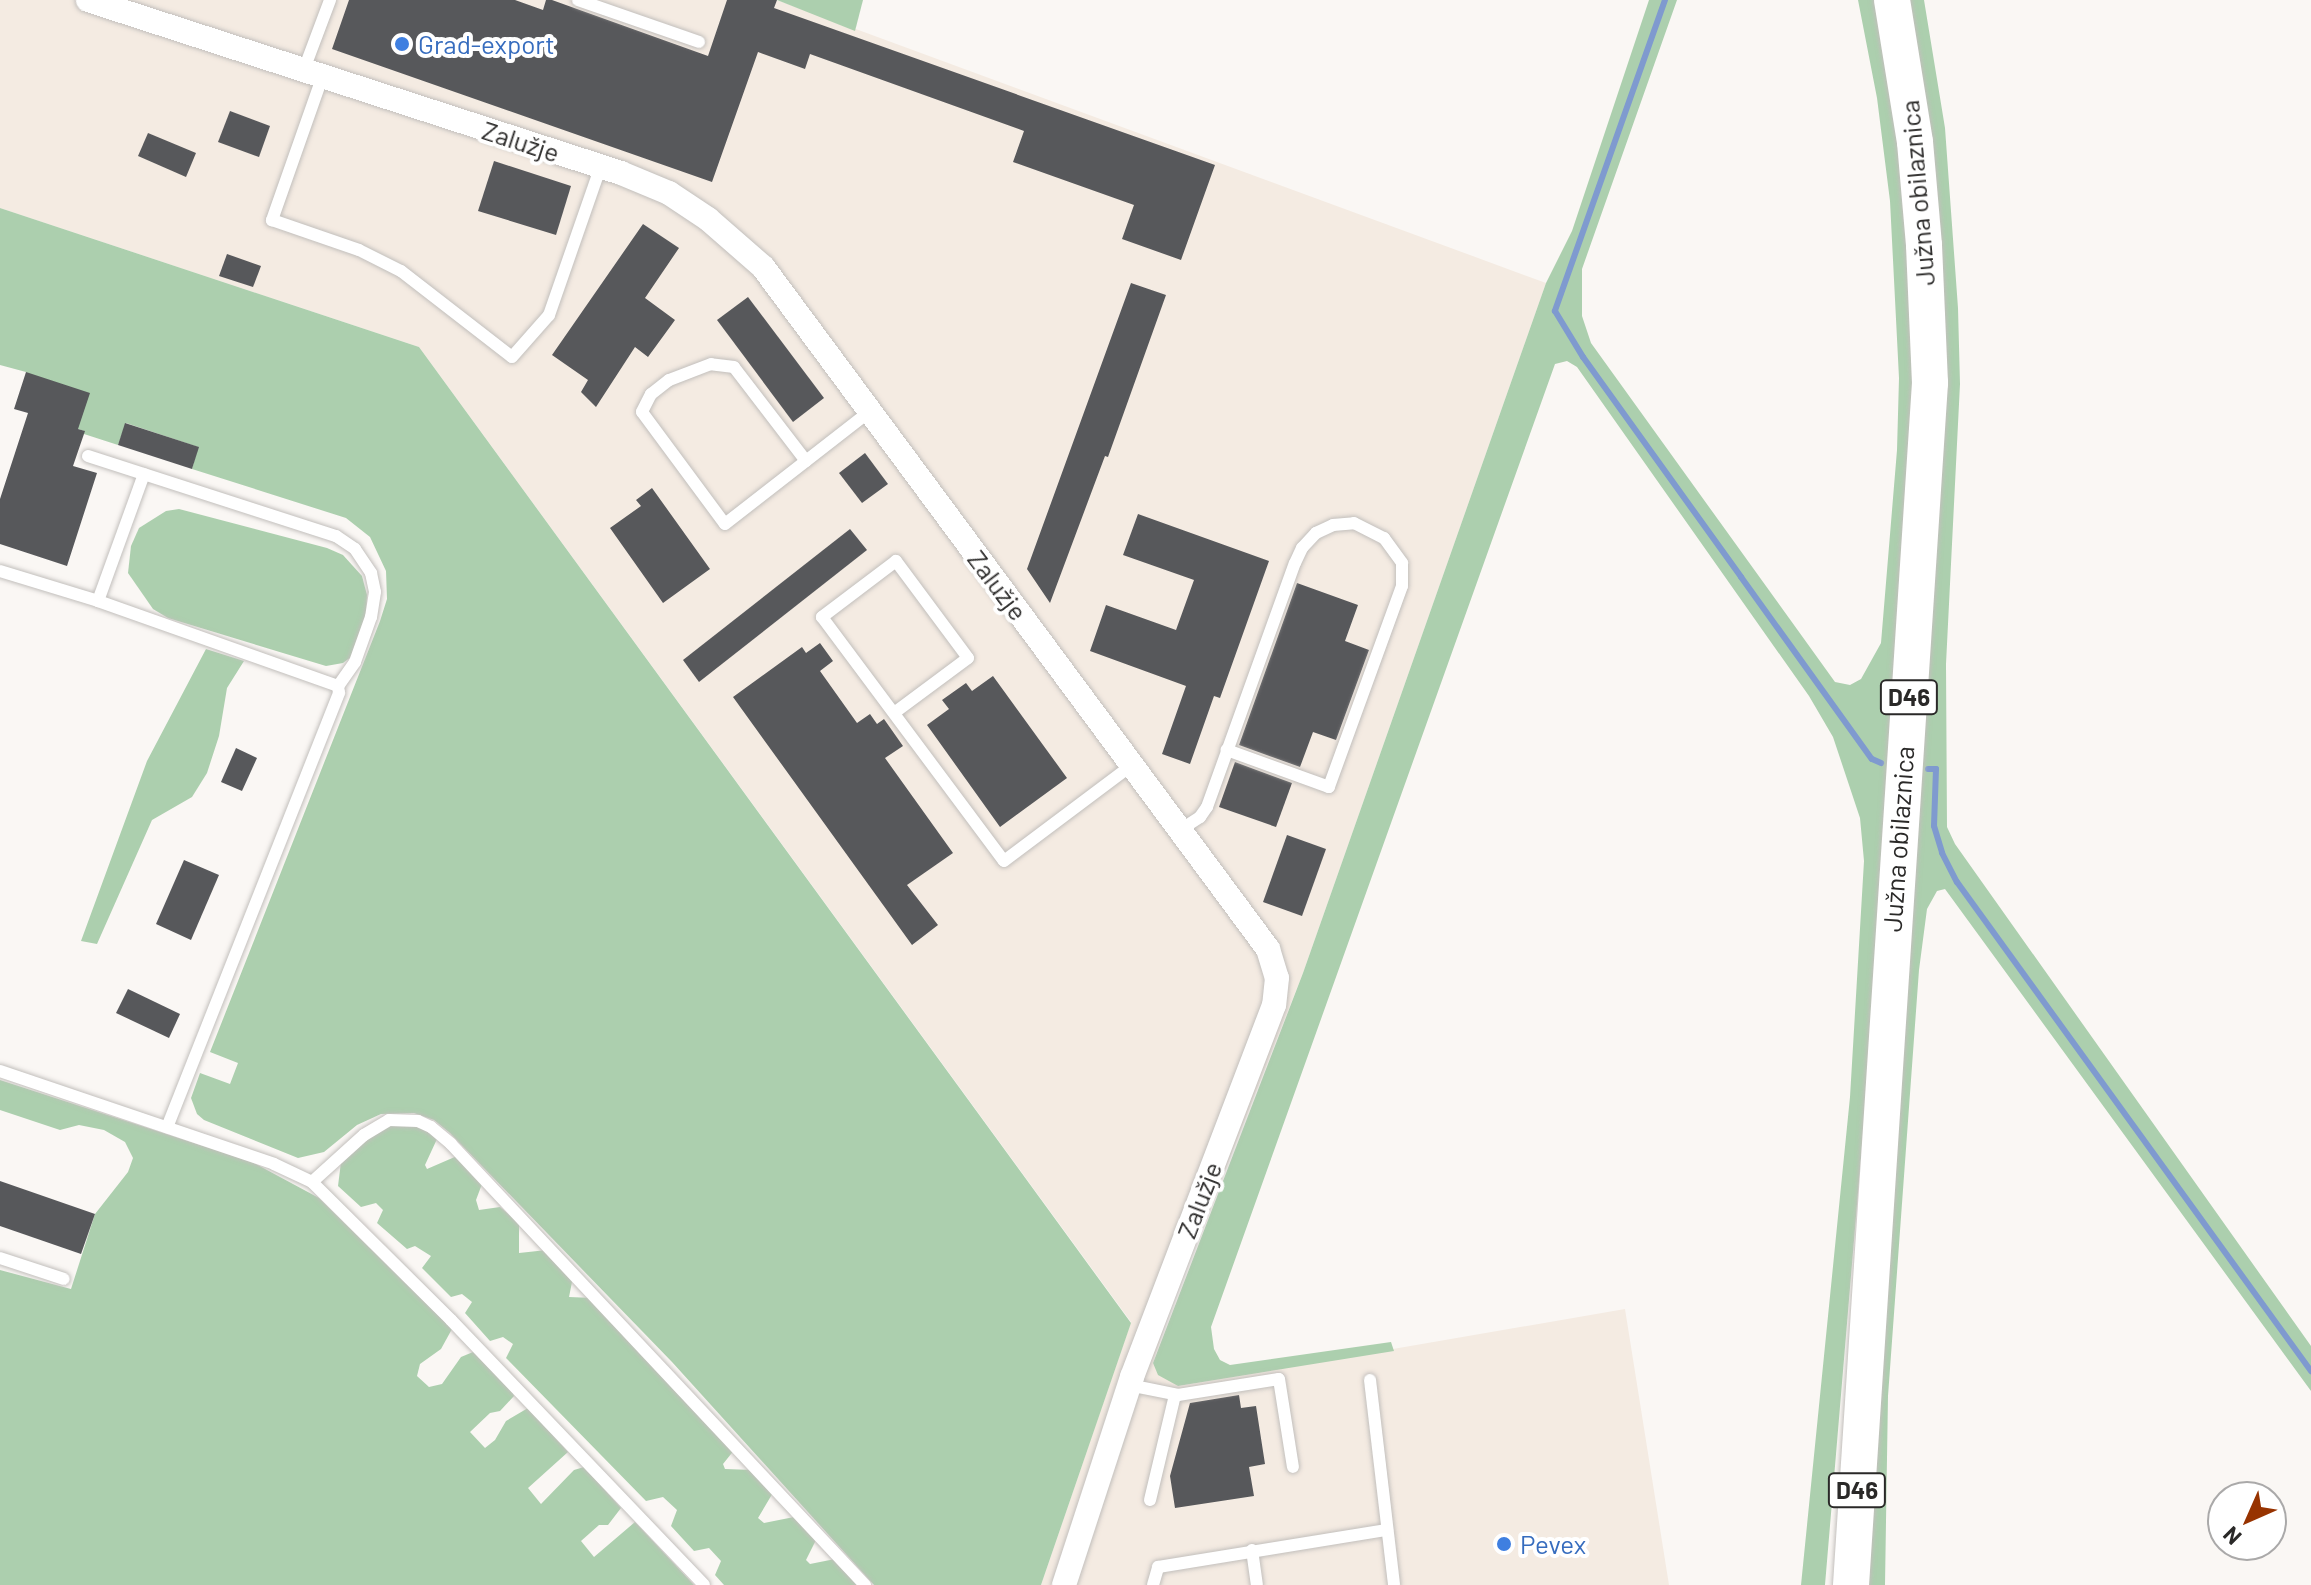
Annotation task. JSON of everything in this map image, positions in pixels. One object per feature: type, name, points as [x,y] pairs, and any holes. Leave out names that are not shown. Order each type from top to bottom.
[{"type":"main road","name":"Južna obilaznica","points":[[1851,1585],[1930,383],[1924,245],[1915,142],[1892,0]]},
{"type":"street","name":"Zalužje","points":[[88,0],[601,166],[669,193],[708,219],[763,267],[1268,949],[1277,978],[1274,1005],[1129,1385],[1064,1585]]},
{"type":"lane","points":[[330,0],[272,220],[359,250],[401,271],[512,357],[549,315],[601,166]]},
{"type":"lane","points":[[578,0],[699,42]]},
{"type":"lane","points":[[806,461],[734,367],[711,364],[682,374],[651,394],[642,412],[725,524],[806,461],[870,411]]},
{"type":"lane","points":[[88,456],[336,536],[355,549],[371,573],[375,592],[371,617],[355,662],[338,686],[339,693],[167,1127]]},
{"type":"lane","points":[[98,601],[144,474]]},
{"type":"lane","points":[[1180,830],[1200,817],[1207,807],[1227,750],[1302,548],[1316,533],[1333,525],[1354,523],[1384,538],[1402,563],[1402,586],[1329,787],[1227,750]]},
{"type":"lane","points":[[894,713],[968,658],[896,561],[822,617],[1004,861],[1132,765]]},
{"type":"lane","points":[[0,571],[98,601],[338,686]]},
{"type":"lane","points":[[0,1071],[274,1164],[312,1182],[441,1309],[704,1585]]},
{"type":"lane","points":[[312,1182],[364,1135],[389,1120],[418,1121],[431,1127],[451,1144],[865,1585]]},
{"type":"lane","points":[[0,1258],[64,1279]]},
{"type":"lane","points":[[1129,1385],[1175,1395],[1279,1379],[1293,1467]]},
{"type":"lane","points":[[1370,1380],[1394,1585]]},
{"type":"lane","points":[[1150,1500],[1175,1395]]},
{"type":"lane","points":[[1153,1585],[1158,1567],[1387,1530]]},
{"type":"lane","points":[[1252,1550],[1257,1585]]},
{"type":"shaded area","points":[[0,0],[777,0],[1546,283],[1303,973],[1171,1307],[1153,1363],[1178,1386],[1625,1309],[1669,1585],[1041,1585],[1131,1322],[419,347],[0,208]]},
{"type":"green space","points":[[777,0],[863,0],[855,31]]},
{"type":"green space","points":[[1649,0],[1677,0],[1582,269],[1582,316],[1591,343],[1835,682],[1850,685],[1861,679],[1881,643],[1897,450],[1899,378],[1890,201],[1877,98],[1858,0],[1877,0],[1907,201],[1915,396],[1899,705],[1825,1585],[1801,1585],[1850,1097],[1864,861],[1860,818],[1833,737],[1809,696],[1577,367],[1567,361],[1555,364],[1211,1327],[1214,1349],[1220,1360],[1230,1365],[1391,1342],[1394,1351],[1178,1386],[1158,1375],[1153,1363],[1303,973],[1546,283],[1572,231]]},
{"type":"green space","points":[[1902,0],[1924,0],[1945,128],[1958,308],[1960,384],[1946,664],[1947,827],[1955,844],[2311,1346],[2311,1391],[1945,889],[1937,891],[1927,909],[1919,970],[1888,1396],[1885,1585],[1868,1585],[1924,670]]},
{"type":"green space","points":[[0,208],[419,347],[1131,1323],[1041,1585],[874,1585],[672,1362],[434,1120],[414,1113],[381,1114],[357,1125],[324,1152],[298,1158],[204,1120],[197,1114],[191,1098],[200,1073],[230,1084],[238,1063],[210,1052],[380,621],[387,599],[386,571],[370,537],[346,518],[192,469],[198,447],[126,423],[118,445],[84,434],[84,431],[73,427],[26,372],[0,365]]},
{"type":"green space","points":[[179,509],[327,548],[343,555],[362,576],[367,595],[366,616],[351,657],[343,663],[326,666],[168,618],[153,609],[128,573],[131,546],[139,528],[166,511]]},
{"type":"green space","points":[[206,649],[244,661],[227,688],[219,736],[207,773],[192,797],[152,820],[97,944],[81,941],[147,761]]},
{"type":"green space","points":[[0,1080],[252,1162],[319,1198],[452,1329],[441,1349],[420,1364],[417,1376],[429,1387],[442,1384],[461,1357],[473,1352],[513,1393],[514,1396],[500,1411],[490,1413],[470,1432],[485,1448],[495,1440],[506,1421],[528,1408],[568,1452],[528,1488],[541,1504],[574,1470],[584,1467],[621,1508],[608,1525],[599,1525],[581,1541],[594,1557],[635,1522],[694,1585],[0,1585],[0,1270],[71,1289],[95,1214],[128,1172],[133,1158],[125,1142],[104,1130],[79,1125],[60,1130],[0,1110]]},
{"type":"green space","points":[[393,1124],[423,1126],[437,1139],[425,1165],[427,1169],[457,1156],[482,1184],[476,1200],[479,1210],[500,1207],[519,1223],[519,1253],[547,1250],[573,1277],[569,1297],[593,1298],[735,1449],[723,1464],[725,1469],[753,1470],[774,1491],[758,1518],[764,1523],[794,1517],[817,1538],[806,1560],[810,1564],[835,1559],[859,1585],[724,1585],[715,1575],[721,1561],[709,1548],[694,1551],[671,1526],[677,1510],[663,1497],[646,1501],[506,1358],[513,1344],[503,1337],[490,1341],[465,1313],[472,1302],[462,1294],[451,1297],[422,1268],[431,1256],[415,1246],[407,1249],[377,1223],[383,1210],[376,1203],[361,1207],[338,1186],[341,1162],[373,1131]]},
{"type":"building","points":[[349,0],[515,0],[543,10],[546,0],[552,0],[708,56],[727,0],[777,0],[774,8],[1215,165],[1181,260],[1122,239],[1134,205],[1013,162],[1024,131],[810,54],[805,69],[758,52],[712,182],[332,49]]},
{"type":"building","points":[[230,111],[270,126],[259,157],[218,142]]},
{"type":"building","points":[[148,133],[196,153],[186,177],[138,156]]},
{"type":"building","points":[[494,161],[571,186],[556,235],[478,211]]},
{"type":"building","points":[[643,224],[679,248],[645,298],[675,320],[648,357],[635,347],[596,407],[581,392],[588,380],[552,355]]},
{"type":"building","points":[[227,254],[261,266],[253,287],[219,276]]},
{"type":"building","points":[[1131,283],[1166,295],[1108,457],[1105,456],[1050,603],[1027,569]]},
{"type":"building","points":[[748,297],[824,398],[793,422],[717,320]]},
{"type":"building","points":[[26,372],[90,393],[78,429],[85,431],[73,466],[97,473],[67,566],[0,544],[0,499],[28,413],[14,409]]},
{"type":"building","points":[[125,423],[199,447],[192,469],[118,445]]},
{"type":"building","points":[[865,453],[888,484],[862,503],[839,473]]},
{"type":"building","points":[[652,488],[710,569],[663,603],[610,528],[641,506],[636,500]]},
{"type":"building","points":[[1138,514],[1269,561],[1220,698],[1214,696],[1190,764],[1162,754],[1186,686],[1090,651],[1106,605],[1176,630],[1194,580],[1123,555]]},
{"type":"building","points":[[850,529],[867,550],[699,682],[683,660]]},
{"type":"building","points":[[1297,583],[1358,605],[1345,641],[1369,650],[1336,740],[1313,732],[1300,767],[1239,745]]},
{"type":"building","points":[[820,643],[833,661],[820,671],[857,723],[870,714],[877,724],[884,719],[903,746],[885,758],[953,853],[907,885],[938,925],[912,945],[733,697],[802,647],[806,653]]},
{"type":"building","points":[[993,676],[1067,778],[1000,827],[927,725],[949,709],[942,700],[966,683],[972,691]]},
{"type":"building","points":[[236,748],[257,758],[242,791],[221,782]]},
{"type":"building","points":[[1235,762],[1292,783],[1276,827],[1219,807]]},
{"type":"building","points":[[1287,835],[1326,849],[1302,916],[1263,902]]},
{"type":"building","points":[[184,860],[219,875],[191,940],[156,924]]},
{"type":"building","points":[[128,989],[180,1014],[169,1038],[116,1013]]},
{"type":"building","points":[[0,1181],[95,1214],[81,1254],[0,1226]]},
{"type":"building","points":[[1239,1395],[1241,1408],[1256,1406],[1265,1464],[1249,1467],[1254,1496],[1175,1508],[1170,1476],[1190,1403]]},
{"type":"waterway","points":[[1665,0],[1555,311],[1583,357],[1872,759],[1881,763]]},
{"type":"waterway","points":[[1928,769],[1936,769],[1934,826],[1942,853],[1957,882],[2311,1371]]},
{"type":"place","name":"Grad-export","points":[[402,44]]},
{"type":"place","name":"Pevex","points":[[1504,1544]]}]
